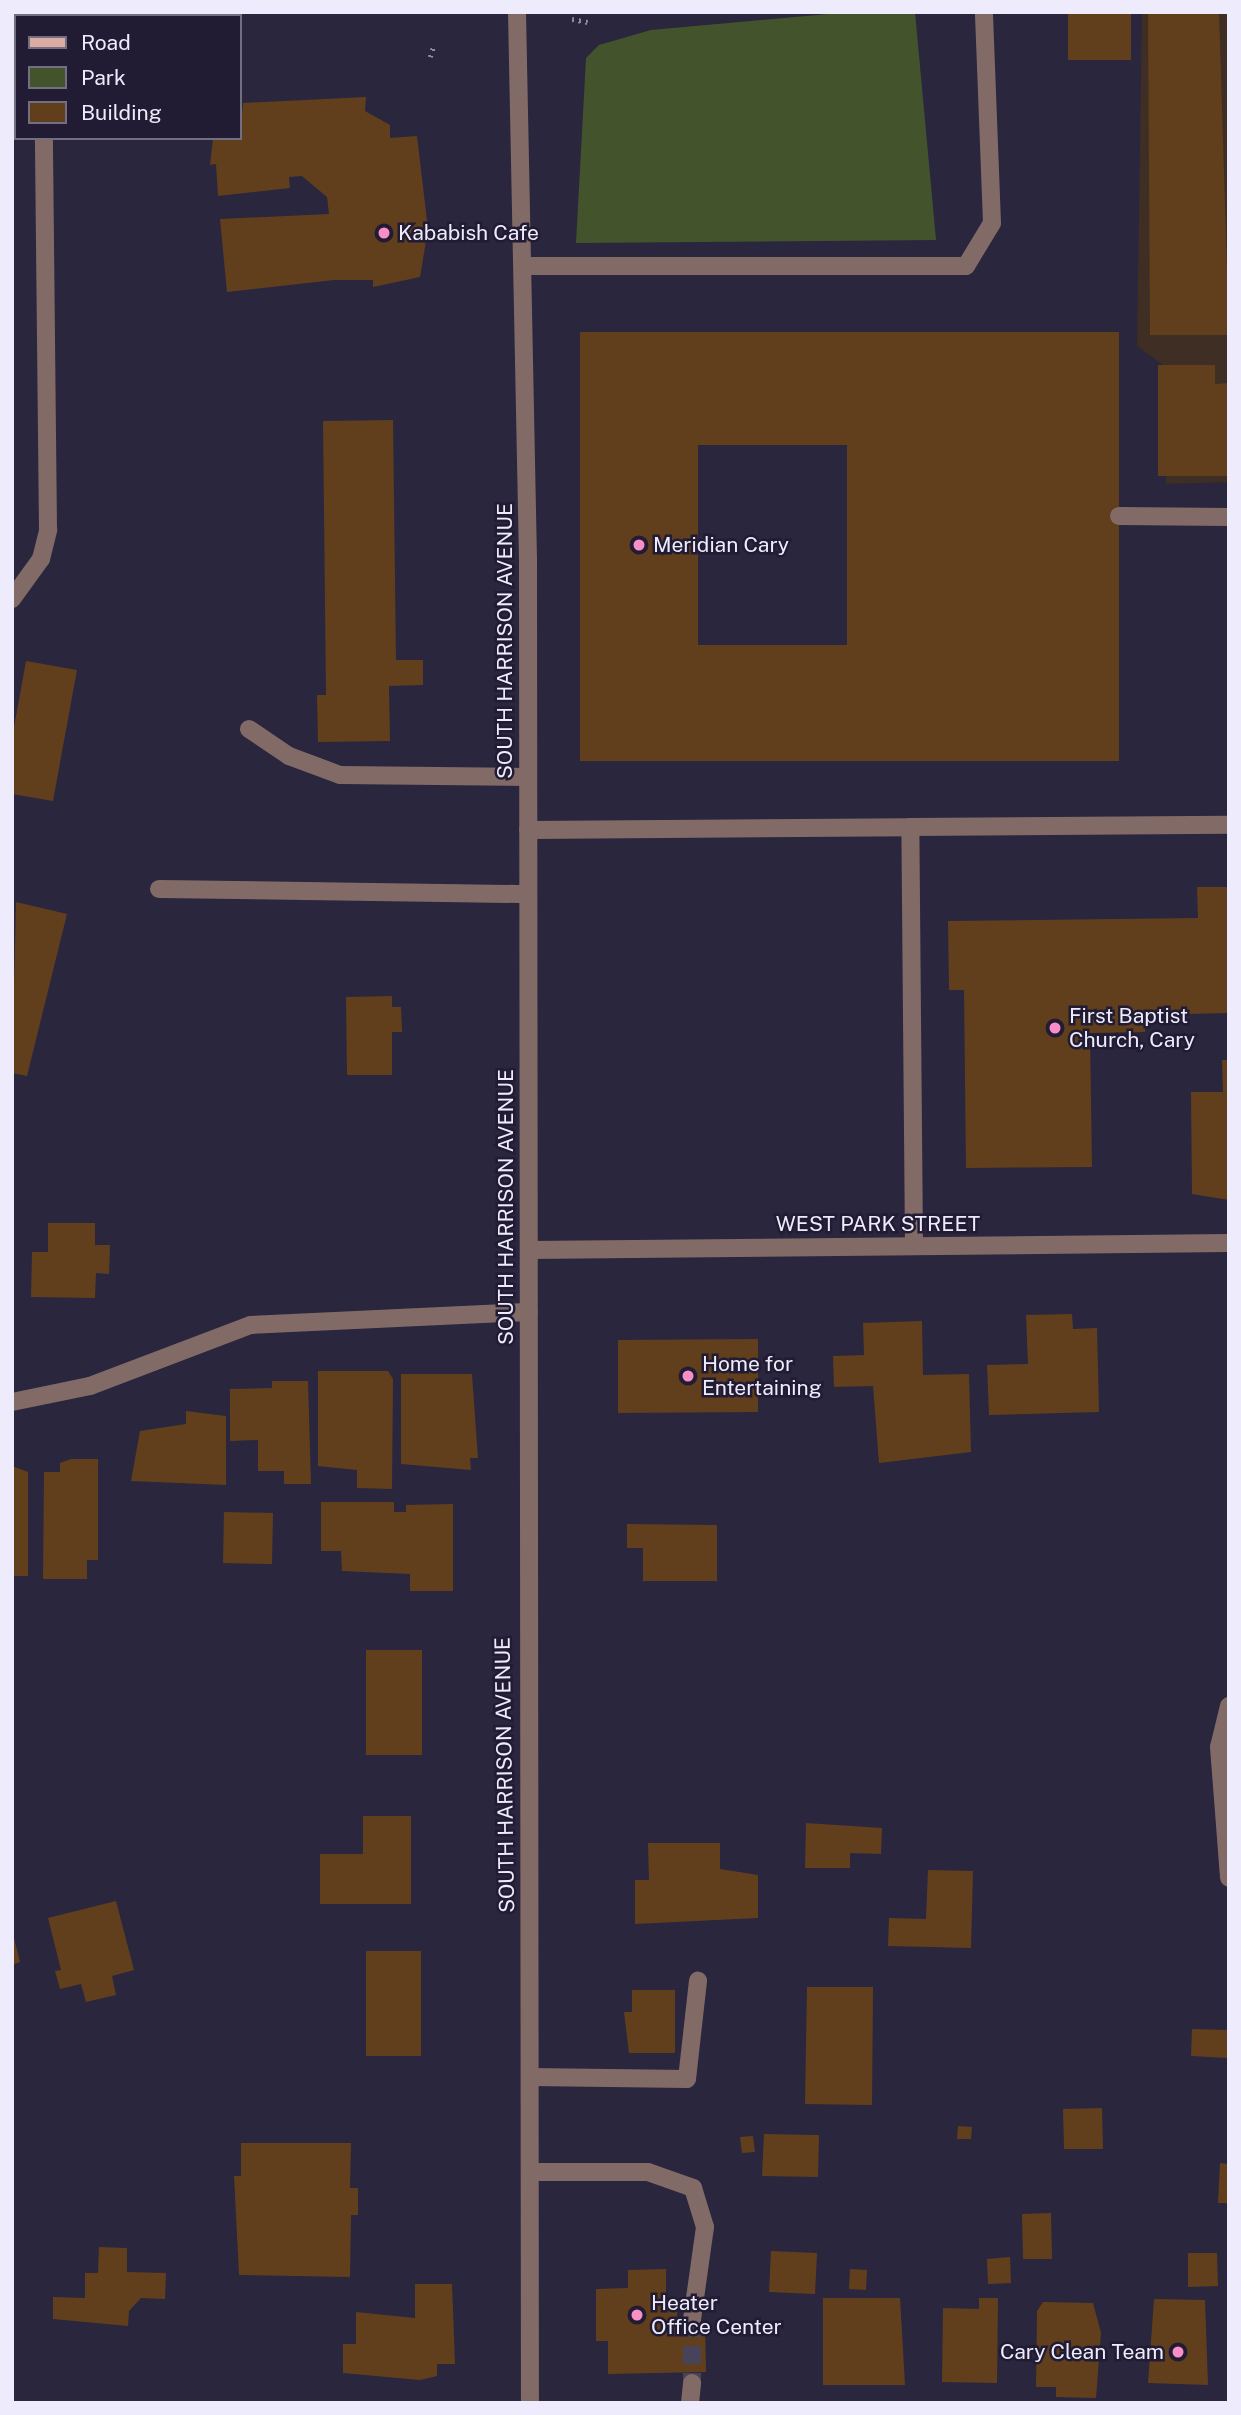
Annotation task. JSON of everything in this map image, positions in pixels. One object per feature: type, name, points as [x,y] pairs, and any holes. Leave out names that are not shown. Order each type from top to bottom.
[{"type":"street","name":"SOUTH HARRISON AVENUE","points":[[517,12],[524,266],[528,777],[530,2403]]},
{"type":"street","points":[[524,266],[966,266],[992,223],[984,12]]},
{"type":"street","points":[[12,599],[41,559],[48,530],[44,140]]},
{"type":"street","points":[[1119,516],[1229,517]]},
{"type":"street","points":[[250,729],[289,756],[340,775],[528,777]]},
{"type":"street","points":[[528,830],[1229,825]]},
{"type":"street","points":[[910,827],[914,1247]]},
{"type":"street","points":[[159,889],[528,894]]},
{"type":"street","name":"WEST PARK STREET","points":[[528,1250],[1229,1243]]},
{"type":"street","points":[[12,1402],[90,1386],[251,1325],[528,1312]]},
{"type":"street","points":[[1229,1706],[1219,1747],[1229,1878]]},
{"type":"street","points":[[530,2077],[688,2079],[698,1981]]},
{"type":"street","points":[[531,2172],[648,2172],[693,2188],[705,2227],[692,2319]]},
{"type":"street","points":[[690,2403],[692,2383]]},
{"type":"path","points":[[572,19],[588,22]]},
{"type":"path","points":[[430,57],[434,45]]},
{"type":"shaded area","points":[[1142,12],[1229,12],[1229,482],[1166,484],[1167,368],[1137,346]]},
{"type":"green space","points":[[850,12],[915,12],[936,240],[576,243],[586,58],[599,45],[651,30]]},
{"type":"building","points":[[1068,12],[1131,12],[1131,60],[1068,60]]},
{"type":"building","points":[[1148,12],[1219,12],[1229,335],[1150,335]]},
{"type":"building","points":[[366,97],[365,111],[390,125],[390,138],[417,136],[428,229],[420,277],[373,287],[373,280],[334,280],[227,292],[220,219],[329,214],[327,197],[302,176],[289,177],[290,188],[218,196],[216,164],[210,165],[213,140],[242,140],[243,103]]},
{"type":"building","name":"Meridian Cary","points":[[580,332],[1119,332],[1119,761],[580,761]],"holes":[[[698,445],[847,445],[847,645],[698,645]]]},
{"type":"building","points":[[1158,365],[1215,365],[1215,384],[1229,383],[1229,476],[1158,476]]},
{"type":"building","points":[[393,420],[396,660],[423,660],[423,685],[389,686],[390,741],[318,742],[317,695],[326,695],[323,421]]},
{"type":"building","points":[[26,661],[77,670],[53,801],[12,794],[12,738]]},
{"type":"building","name":"First Baptist Church, Cary","points":[[1197,887],[1229,887],[1229,1013],[1145,1015],[1145,1032],[1090,1033],[1092,1167],[966,1168],[964,990],[949,990],[948,921],[1198,918]]},
{"type":"building","points":[[16,902],[67,914],[27,1076],[12,1073]]},
{"type":"building","points":[[392,996],[392,1007],[401,1007],[402,1032],[392,1032],[392,1075],[347,1075],[346,997]]},
{"type":"building","name":"First Baptist Church, Cary","points":[[1222,1060],[1229,1060],[1229,1200],[1192,1194],[1191,1092],[1223,1092]]},
{"type":"building","points":[[48,1223],[95,1223],[95,1245],[110,1245],[109,1274],[96,1273],[95,1298],[31,1297],[32,1252],[48,1252]]},
{"type":"building","points":[[1072,1314],[1073,1329],[1097,1328],[1099,1412],[989,1415],[987,1365],[1028,1364],[1026,1315]]},
{"type":"building","points":[[922,1321],[923,1375],[969,1374],[971,1452],[879,1463],[873,1386],[834,1387],[833,1356],[864,1355],[863,1323]]},
{"type":"building","name":"Home for Entertaining","points":[[758,1339],[758,1412],[618,1413],[618,1340]]},
{"type":"building","points":[[318,1371],[388,1371],[393,1379],[392,1489],[357,1488],[357,1470],[318,1466]]},
{"type":"building","points":[[401,1374],[472,1374],[478,1458],[470,1458],[471,1470],[401,1464]]},
{"type":"building","points":[[272,1381],[308,1381],[311,1484],[284,1484],[284,1471],[258,1471],[258,1440],[230,1441],[230,1389],[272,1388]]},
{"type":"building","points":[[186,1411],[226,1416],[226,1485],[131,1481],[140,1431],[186,1424]]},
{"type":"building","points":[[71,1459],[98,1459],[98,1560],[87,1560],[87,1579],[43,1579],[44,1472],[60,1472],[60,1463]]},
{"type":"building","points":[[12,1466],[28,1472],[28,1576],[12,1576]]},
{"type":"building","points":[[321,1502],[394,1502],[394,1512],[406,1512],[406,1505],[453,1504],[453,1591],[410,1591],[410,1574],[342,1571],[341,1551],[321,1551]]},
{"type":"building","points":[[224,1512],[273,1513],[272,1564],[223,1563]]},
{"type":"building","points":[[627,1524],[717,1525],[717,1581],[643,1581],[643,1548],[627,1548]]},
{"type":"building","points":[[366,1650],[422,1650],[422,1755],[366,1755]]},
{"type":"building","points":[[363,1816],[411,1816],[411,1904],[320,1904],[320,1854],[363,1854]]},
{"type":"building","points":[[806,1823],[882,1828],[881,1854],[850,1853],[850,1868],[805,1868]]},
{"type":"building","points":[[648,1843],[720,1843],[720,1869],[758,1875],[758,1918],[635,1924],[635,1880],[649,1880]]},
{"type":"building","points":[[928,1870],[973,1871],[971,1948],[888,1946],[889,1918],[926,1919]]},
{"type":"building","points":[[116,1901],[134,1970],[112,1976],[116,1995],[86,2002],[81,1984],[60,1989],[55,1971],[61,1970],[48,1918]]},
{"type":"building","points":[[12,1935],[20,1962],[12,1965]]},
{"type":"building","points":[[366,1951],[421,1951],[421,2056],[366,2056]]},
{"type":"building","points":[[807,1987],[873,1987],[872,2105],[805,2104]]},
{"type":"building","points":[[632,1990],[675,1990],[675,2053],[629,2053],[624,2012],[632,2012]]},
{"type":"building","points":[[1192,2029],[1228,2030],[1227,2058],[1191,2056]]},
{"type":"building","points":[[1102,2108],[1103,2149],[1064,2149],[1063,2109]]},
{"type":"building","points":[[958,2126],[972,2127],[971,2139],[957,2139]]},
{"type":"building","points":[[764,2134],[819,2135],[818,2177],[762,2176]]},
{"type":"building","points":[[753,2136],[755,2152],[742,2153],[740,2137]]},
{"type":"building","points":[[241,2143],[351,2143],[350,2188],[358,2188],[358,2215],[351,2215],[350,2277],[239,2275],[234,2176],[241,2176]]},
{"type":"building","points":[[1220,2163],[1229,2164],[1229,2203],[1218,2203]]},
{"type":"building","points":[[1051,2213],[1052,2259],[1023,2259],[1022,2214]]},
{"type":"building","points":[[99,2247],[127,2248],[127,2272],[166,2273],[165,2299],[141,2298],[129,2311],[128,2326],[53,2319],[53,2297],[85,2298],[85,2273],[98,2273]]},
{"type":"building","points":[[771,2251],[817,2253],[815,2294],[769,2292]]},
{"type":"building","points":[[1188,2253],[1217,2253],[1218,2286],[1188,2287]]},
{"type":"building","points":[[1010,2257],[1011,2283],[988,2284],[987,2259]]},
{"type":"building","name":"Heater Office Center","points":[[666,2269],[666,2306],[677,2306],[677,2324],[705,2323],[706,2372],[608,2374],[608,2341],[596,2341],[596,2289],[628,2288],[628,2270]]},
{"type":"building","points":[[850,2269],[867,2270],[866,2290],[849,2289]]},
{"type":"building","points":[[415,2284],[452,2284],[455,2364],[437,2364],[437,2376],[420,2380],[343,2373],[343,2344],[356,2344],[356,2312],[415,2318]]},
{"type":"building","points":[[823,2298],[900,2298],[905,2385],[823,2385]]},
{"type":"building","points":[[979,2298],[998,2298],[997,2383],[942,2382],[943,2308],[979,2309]]},
{"type":"building","name":"Cary Clean Team","points":[[1154,2299],[1205,2300],[1208,2385],[1148,2383]]},
{"type":"building","points":[[1043,2302],[1093,2303],[1101,2333],[1096,2398],[1056,2397],[1056,2387],[1036,2387],[1037,2311]]},
{"type":"tunnel","points":[[692,2319],[692,2383]]},
{"type":"place","name":"Kababish Cafe","points":[[384,233]]},
{"type":"place","name":"Meridian Cary","points":[[639,545]]},
{"type":"place","name":"First Baptist Church, Cary","points":[[1055,1028]]},
{"type":"place","name":"Home for Entertaining","points":[[688,1376]]},
{"type":"place","name":"Heater Office Center","points":[[637,2315]]},
{"type":"place","name":"Cary Clean Team","points":[[1178,2352]]}]
